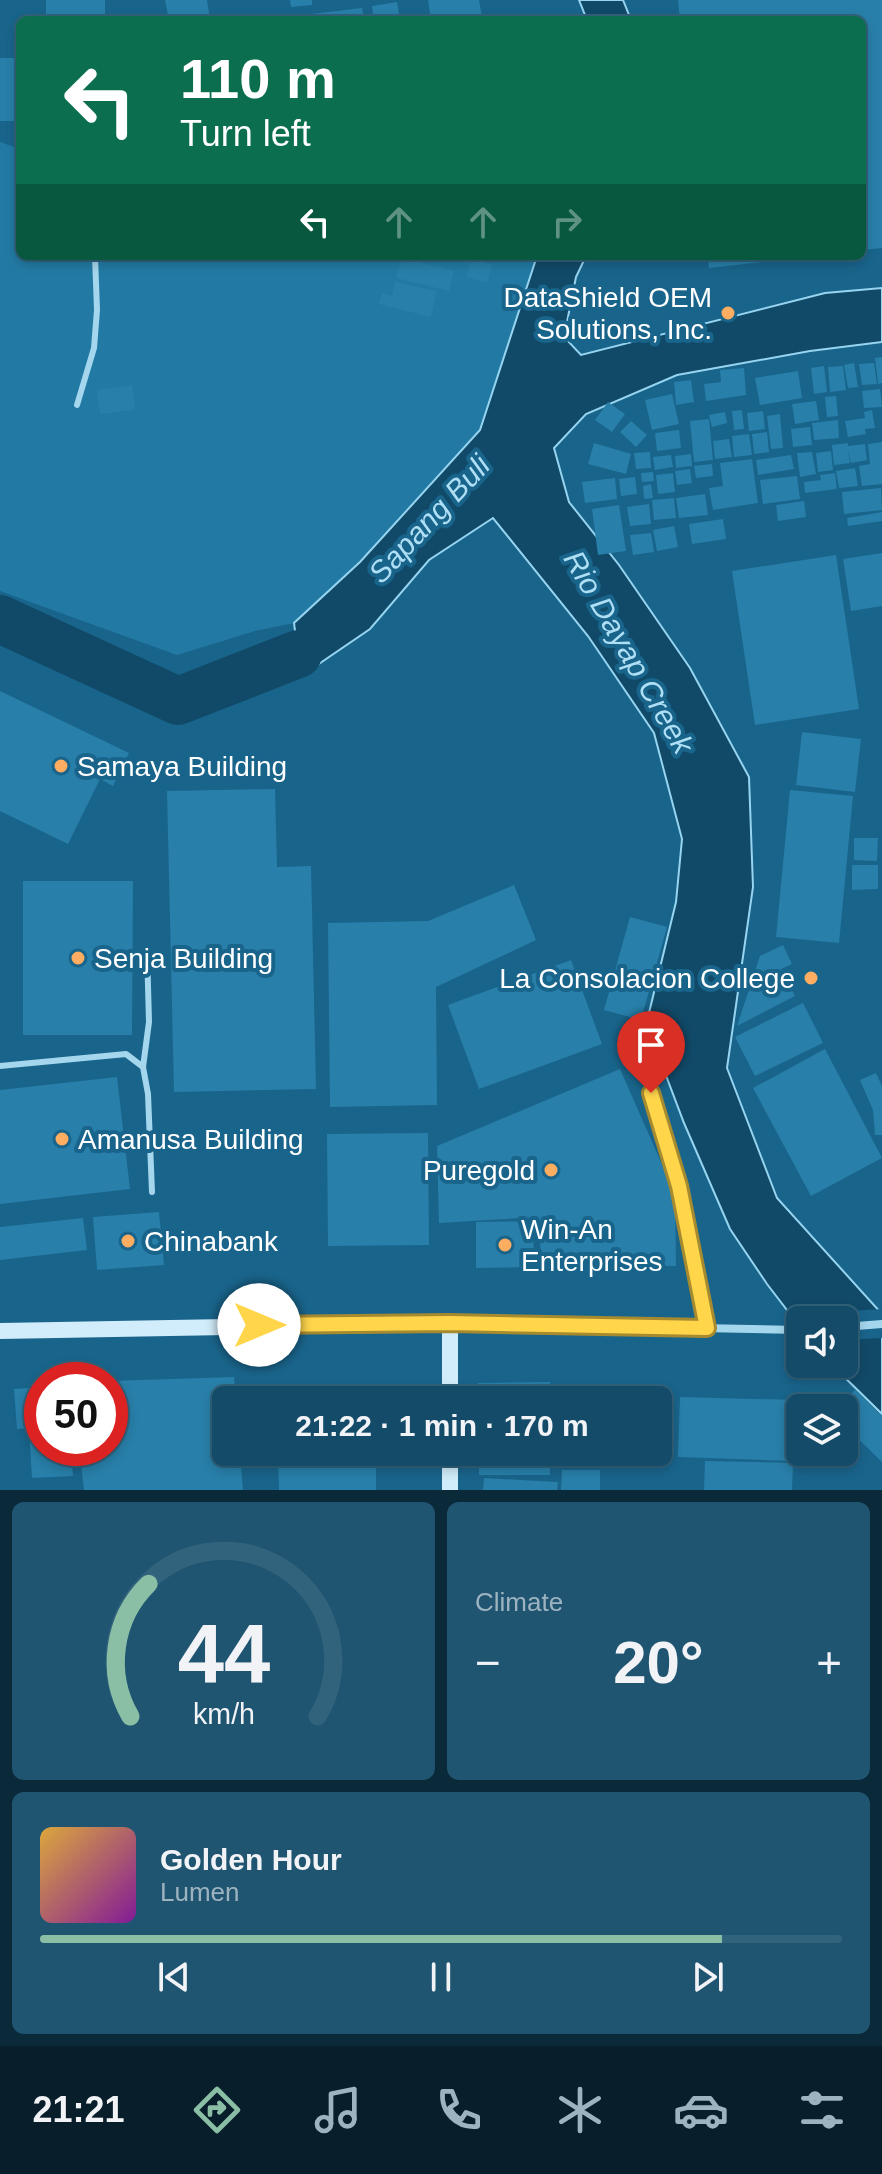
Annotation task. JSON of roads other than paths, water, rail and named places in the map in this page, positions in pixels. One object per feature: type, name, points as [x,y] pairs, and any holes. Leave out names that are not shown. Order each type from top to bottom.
[{"type":"main road","points":[[0,1331],[450,1323],[450,1386]]},
{"type":"main road","points":[[450,1466],[450,1490]]},
{"type":"street","points":[[450,1323],[786,1330]]},
{"type":"street","points":[[858,1326],[882,1324]]},
{"type":"lane","points":[[77,405],[94,348],[97,310],[95,260]]},
{"type":"lane","points":[[147,949],[149,1022],[143,1067],[148,1094],[152,1192]]},
{"type":"lane","points":[[0,1066],[126,1054],[143,1067]]},
{"type":"lane","points":[[651,1093],[679,1186],[707,1328]]},
{"type":"water","points":[[579,0],[623,0],[629,16],[585,16]]},
{"type":"water","name":"Rio Dayap Creek","points":[[536,260],[584,260],[576,277],[564,337],[581,355],[825,293],[882,288],[882,342],[810,351],[677,375],[586,414],[554,448],[569,502],[619,565],[690,668],[749,777],[753,887],[727,1068],[777,1198],[882,1314],[882,1414],[845,1378],[858,1378],[858,1306],[786,1306],[786,1309],[730,1229],[659,1057],[648,1017],[676,902],[682,839],[654,733],[588,636],[493,518],[429,560],[370,629],[307,672],[298,654],[294,623],[360,562],[480,430]]},
{"type":"waterway","name":"Sapang Buli","points":[[0,619],[178,701],[298,654]]},
{"type":"place","name":"DataShield OEM Solutions, Inc.","points":[[728,313]]},
{"type":"place","name":"Samaya Building","points":[[61,766]]},
{"type":"place","name":"Senja Building","points":[[78,958]]},
{"type":"place","name":"La Consolacion College","points":[[811,978]]},
{"type":"place","name":"Amanusa Building","points":[[62,1139]]},
{"type":"place","name":"Puregold","points":[[551,1170]]},
{"type":"place","name":"Chinabank","points":[[128,1241]]},
{"type":"place","name":"Win-An Enterprises","points":[[505,1245]]}]
